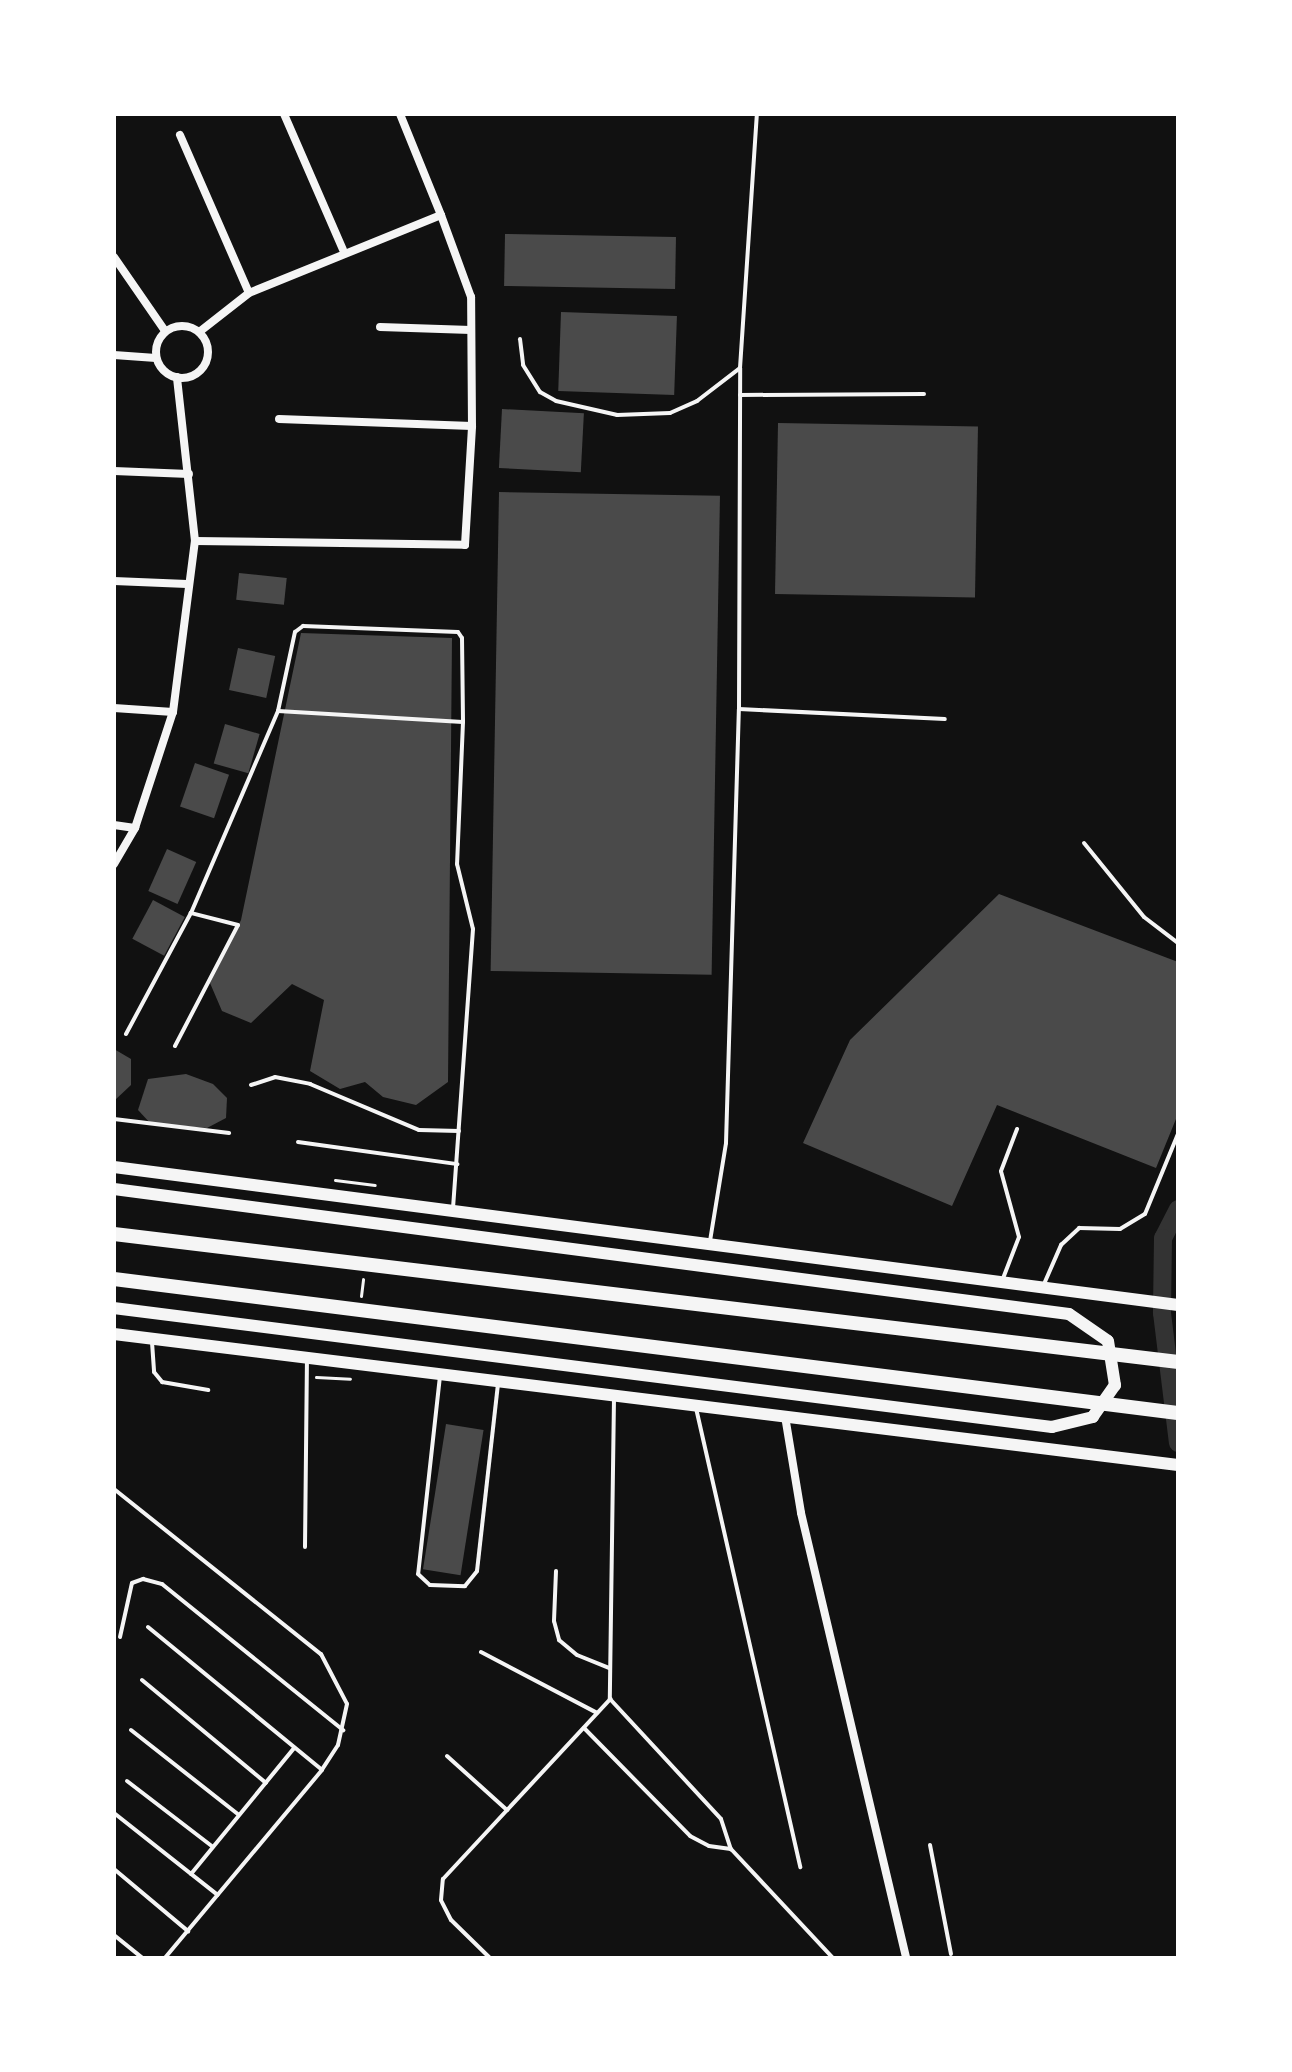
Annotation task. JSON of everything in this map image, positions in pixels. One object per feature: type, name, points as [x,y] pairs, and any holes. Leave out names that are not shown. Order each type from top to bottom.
[{"type":"highway","points":[[114,1234],[1176,1362]]},
{"type":"highway","points":[[114,1279],[1178,1413]]},
{"type":"main road","points":[[114,1167],[452,1210],[709,1248],[1177,1304]]},
{"type":"main road","points":[[114,1189],[1069,1314],[1108,1341],[1115,1385],[1093,1417],[1052,1427],[114,1308]]},
{"type":"main road","points":[[114,1334],[1178,1465]]},
{"type":"street","points":[[284,114],[343,250]]},
{"type":"street","points":[[195,541],[465,545],[472,426],[471,330],[463,267],[400,114]]},
{"type":"street","points":[[180,135],[249,293]]},
{"type":"street","points":[[199,332],[249,293],[343,250],[441,215]]},
{"type":"street","points":[[114,257],[165,331]]},
{"type":"street","points":[[156,358],[164,371],[177,377],[193,375],[205,363],[207,347],[199,332],[186,326],[165,331]]},
{"type":"street","points":[[380,327],[471,330]]},
{"type":"street","points":[[156,358],[165,331]]},
{"type":"street","points":[[114,355],[156,358]]},
{"type":"street","points":[[114,864],[135,828],[173,712],[187,584],[195,541],[177,377]]},
{"type":"street","points":[[279,419],[472,426]]},
{"type":"street","points":[[114,471],[189,474]]},
{"type":"street","points":[[114,581],[187,584]]},
{"type":"street","points":[[114,708],[173,712]]},
{"type":"street","points":[[114,825],[135,828]]},
{"type":"street","points":[[785,1416],[801,1513],[906,1958]]},
{"type":"lane","points":[[709,1248],[726,1143],[739,709],[740,368],[757,114]]},
{"type":"lane","points":[[520,339],[523,365],[540,392],[556,401],[617,415],[670,413],[697,401],[740,368]]},
{"type":"lane","points":[[740,395],[924,394]]},
{"type":"lane","points":[[126,1034],[191,913],[278,711],[298,628],[448,629],[462,638],[463,722],[457,864],[473,929],[452,1210]]},
{"type":"lane","points":[[739,709],[945,719]]},
{"type":"lane","points":[[278,711],[463,722]]},
{"type":"lane","points":[[1084,843],[1144,917],[1178,943]]},
{"type":"lane","points":[[175,1046],[238,925],[191,913]]},
{"type":"lane","points":[[251,1085],[275,1077],[310,1084],[419,1130],[459,1131]]},
{"type":"lane","points":[[114,1119],[229,1133]]},
{"type":"lane","points":[[1001,1283],[1019,1237],[1001,1171],[1017,1129]]},
{"type":"lane","points":[[1043,1288],[1068,1236],[1079,1228],[1120,1229],[1145,1214],[1178,1134]]},
{"type":"lane","points":[[298,1142],[457,1164]]},
{"type":"lane","points":[[152,1340],[154,1372],[162,1382],[208,1390]]},
{"type":"lane","points":[[305,1547],[308,1358]]},
{"type":"lane","points":[[440,1374],[418,1574],[430,1585],[465,1586],[477,1571],[498,1381]]},
{"type":"lane","points":[[614,1395],[610,1699],[721,1819],[731,1849],[833,1958]]},
{"type":"lane","points":[[696,1406],[800,1867]]},
{"type":"lane","points":[[114,1489],[321,1654],[347,1704],[343,1730],[322,1770],[165,1958]]},
{"type":"lane","points":[[556,1571],[554,1621],[559,1640],[577,1655],[610,1668]]},
{"type":"lane","points":[[120,1637],[132,1583],[143,1579],[162,1584],[343,1730]]},
{"type":"lane","points":[[148,1627],[322,1770]]},
{"type":"lane","points":[[481,1652],[597,1713]]},
{"type":"lane","points":[[142,1680],[266,1783]]},
{"type":"lane","points":[[490,1958],[451,1920],[441,1900],[443,1879],[610,1699]]},
{"type":"lane","points":[[584,1728],[690,1836],[709,1846],[731,1849]]},
{"type":"lane","points":[[131,1730],[239,1815]]},
{"type":"lane","points":[[191,1874],[294,1748]]},
{"type":"lane","points":[[447,1756],[507,1810]]},
{"type":"lane","points":[[127,1781],[213,1847]]},
{"type":"lane","points":[[114,1813],[218,1895]]},
{"type":"lane","points":[[930,1845],[951,1956],[935,1958]]},
{"type":"lane","points":[[114,1869],[188,1931]]},
{"type":"lane","points":[[114,1935],[142,1958]]},
{"type":"building","points":[[505,234],[676,237],[675,289],[504,286]]},
{"type":"building","points":[[561,312],[677,316],[674,395],[558,391]]},
{"type":"building","points":[[502,409],[584,413],[581,472],[499,468]]},
{"type":"building","points":[[778,423],[978,426],[975,597],[775,594]]},
{"type":"building","points":[[499,492],[720,496],[712,975],[491,971]]},
{"type":"building","points":[[239,573],[287,578],[284,605],[236,600]]},
{"type":"building","points":[[301,633],[452,638],[448,1082],[416,1105],[383,1097],[365,1082],[340,1089],[310,1071],[324,1000],[292,984],[251,1023],[222,1011],[210,983],[241,920]]},
{"type":"building","points":[[238,648],[275,656],[266,698],[229,690]]},
{"type":"building","points":[[225,724],[260,734],[248,773],[214,763]]},
{"type":"building","points":[[195,763],[229,775],[214,818],[180,806]]},
{"type":"building","points":[[167,849],[196,862],[178,904],[148,891]]},
{"type":"building","points":[[999,894],[1178,962],[1178,1114],[1156,1168],[997,1105],[952,1206],[803,1143],[850,1040]]},
{"type":"building","points":[[153,900],[185,917],[164,956],[132,939]]},
{"type":"building","points":[[114,1049],[131,1059],[131,1085],[114,1101]]},
{"type":"building","points":[[186,1074],[213,1084],[227,1098],[226,1118],[207,1128],[151,1124],[138,1110],[148,1079]]},
{"type":"building","points":[[446,1424],[484,1430],[461,1575],[423,1569]]},
{"type":"waterway","points":[[1178,1209],[1163,1238],[1162,1313],[1178,1443]]}]
